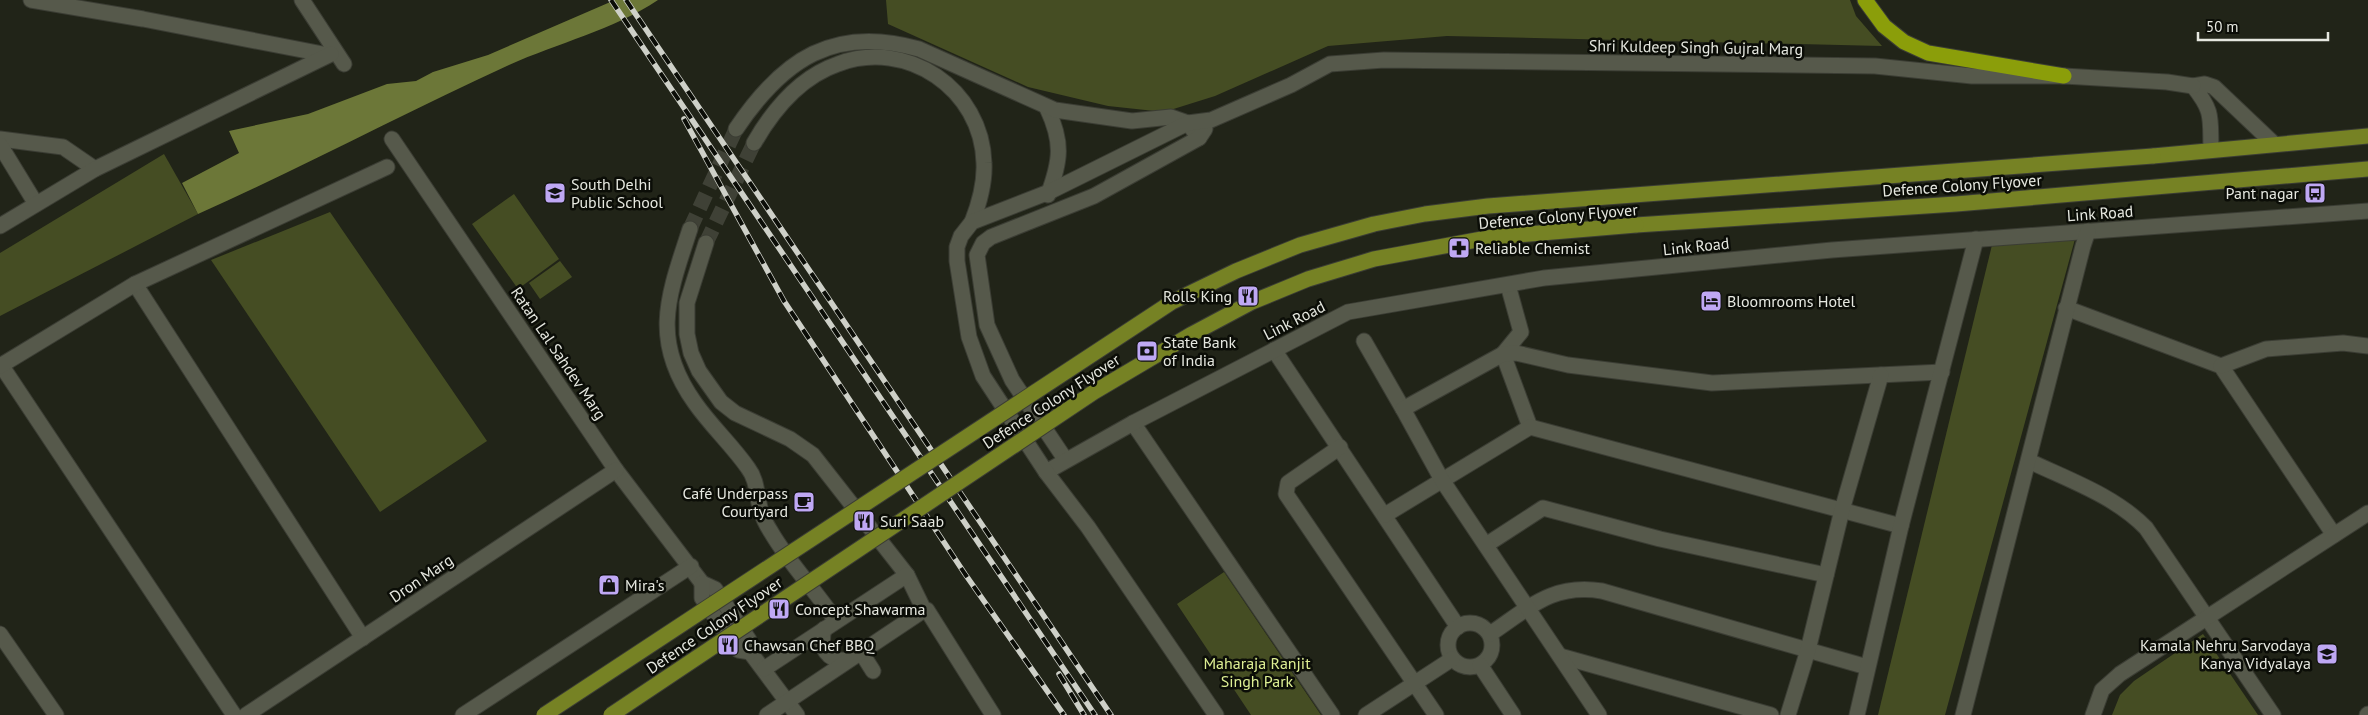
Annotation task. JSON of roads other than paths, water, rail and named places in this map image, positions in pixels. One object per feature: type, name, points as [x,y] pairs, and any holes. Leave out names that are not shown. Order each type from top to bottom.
[{"type":"highway","points":[[1864,0],[1884,26],[1904,42],[1928,53],[2064,76]]},
{"type":"main road","name":"Defence Colony Flyover","points":[[544,715],[1172,302],[1236,271],[1300,245],[1374,224],[1488,206],[2153,156],[2274,143],[2368,136]]},
{"type":"main road","name":"Defence Colony Flyover","points":[[611,715],[1094,392],[1252,302],[1308,279],[1374,259],[1493,237],[2156,187],[2368,169]]},
{"type":"street","points":[[0,226],[94,169],[329,55],[143,19],[31,0]]},
{"type":"street","points":[[302,0],[344,64]]},
{"type":"street","points":[[736,129],[761,94],[797,62],[817,50],[853,41],[896,42],[920,49],[1047,108],[1132,121],[1171,117],[1188,123],[1199,138]]},
{"type":"street","points":[[754,144],[768,118],[805,82],[838,64],[874,57],[907,60],[926,68],[945,80],[964,102],[978,129],[984,162],[981,193],[972,222]]},
{"type":"street","name":"Shri Kuldeep Singh Gujral Marg","points":[[1188,123],[1211,120],[1291,85],[1330,64],[1384,60],[1875,66],[1972,76],[2064,76],[2166,82],[2193,86],[2205,84],[2214,87],[2274,143]]},
{"type":"street","points":[[2193,86],[2204,99],[2209,111],[2211,150]]},
{"type":"street","points":[[1040,218],[1059,162],[1059,147],[1055,126],[1047,108]]},
{"type":"street","points":[[1065,460],[1012,380],[987,325],[978,262],[979,250],[992,237],[1094,196],[1199,138],[1211,120]]},
{"type":"street","points":[[1188,123],[1049,192],[972,222],[966,228],[957,247],[957,262],[969,337],[984,376],[1046,472],[1088,527],[1216,715]]},
{"type":"street","points":[[0,139],[63,147],[94,169]]},
{"type":"street","name":"Ratan Lal Sahdev Marg","points":[[392,139],[616,470],[691,566],[702,583],[715,589],[749,640],[750,652],[797,715]]},
{"type":"street","points":[[0,145],[36,204]]},
{"type":"street","points":[[234,715],[1,365],[136,284],[387,167]]},
{"type":"street","name":"Link Road","points":[[1046,472],[1133,423],[1348,312],[1554,277],[1832,250],[2368,211]]},
{"type":"street","points":[[690,229],[669,293],[667,310],[670,348],[678,373],[696,404],[749,469],[758,493],[761,512],[771,533],[830,625]]},
{"type":"street","points":[[1963,715],[2029,461],[2066,308],[2088,231]]},
{"type":"street","points":[[1857,715],[1901,526],[1976,239]]},
{"type":"street","points":[[706,243],[687,304],[687,334],[691,353],[699,371],[721,402],[735,413],[790,439],[813,455],[906,575],[928,613],[994,715]]},
{"type":"street","points":[[136,284],[363,638]]},
{"type":"street","points":[[1403,409],[1502,354],[1521,332],[1508,285]]},
{"type":"street","points":[[2066,308],[2221,366],[2334,535]]},
{"type":"street","points":[[1364,341],[1442,480],[1599,715]]},
{"type":"street","points":[[2221,366],[2266,349],[2343,343],[2368,346]]},
{"type":"street","points":[[1274,350],[1458,626]]},
{"type":"street","points":[[1502,354],[1516,353],[1568,365],[1712,382],[1942,372]]},
{"type":"street","points":[[1502,354],[1530,427]]},
{"type":"street","points":[[1788,715],[1808,650],[1842,510],[1881,375]]},
{"type":"street","points":[[1133,423],[1332,715]]},
{"type":"street","points":[[1385,515],[1530,427],[1901,526]]},
{"type":"street","points":[[1340,447],[1288,483],[1286,494],[1436,715]]},
{"type":"street","points":[[2029,461],[2101,495],[2135,516],[2146,528],[2274,715]]},
{"type":"street","name":"Dron Marg","points":[[246,715],[616,470]]},
{"type":"street","points":[[1486,545],[1543,508],[1660,539],[1826,575]]},
{"type":"street","points":[[2093,715],[2102,690],[2120,674],[2368,513]]},
{"type":"street","points":[[463,715],[691,566]]},
{"type":"street","points":[[764,669],[906,575]]},
{"type":"street","points":[[1490,634],[1548,596],[1565,590],[1581,588],[1595,590],[1867,667]]},
{"type":"street","points":[[767,715],[854,656],[928,613]]},
{"type":"street","points":[[1474,622],[1481,625],[1490,634],[1492,651],[1489,658],[1480,665],[1463,666],[1452,659],[1448,640],[1458,626],[1474,622]]},
{"type":"street","points":[[830,625],[822,644],[829,657],[836,661],[854,656]]},
{"type":"street","points":[[0,634],[56,715]]},
{"type":"street","points":[[854,656],[873,670]]},
{"type":"street","points":[[1560,656],[1771,715]]},
{"type":"street","points":[[1366,715],[1452,659]]},
{"type":"street","points":[[1480,665],[1513,715]]},
{"type":"tunnel","points":[[690,229],[736,129]]},
{"type":"tunnel","points":[[706,243],[754,143]]},
{"type":"railway","points":[[611,0],[1095,715]]},
{"type":"railway","points":[[626,0],[1111,715]]},
{"type":"railway","points":[[684,119],[784,301],[965,574],[1064,715]]},
{"type":"railway","points":[[1059,674],[1084,715]]},
{"type":"place","name":"South Delhi Public School","points":[[555,193]]},
{"type":"place","name":"Pant nagar","points":[[2315,193]]},
{"type":"place","name":"Reliable Chemist","points":[[1459,248]]},
{"type":"place","name":"Rolls King","points":[[1248,296]]},
{"type":"place","name":"Bloomrooms Hotel","points":[[1711,301]]},
{"type":"place","name":"State Bank of India","points":[[1147,351]]},
{"type":"place","name":"Café Underpass Courtyard","points":[[804,502]]},
{"type":"place","name":"Suri Saab","points":[[864,521]]},
{"type":"place","name":"Mira's","points":[[609,585]]},
{"type":"place","name":"Concept Shawarma","points":[[779,609]]},
{"type":"place","name":"Chawsan Chef BBQ","points":[[728,645]]},
{"type":"place","name":"Kamala Nehru Sarvodaya Kanya Vidyalaya","points":[[2327,654]]},
{"type":"park label","name":"Maharaja Ranjit Singh Park","points":[[1257,672]]}]
